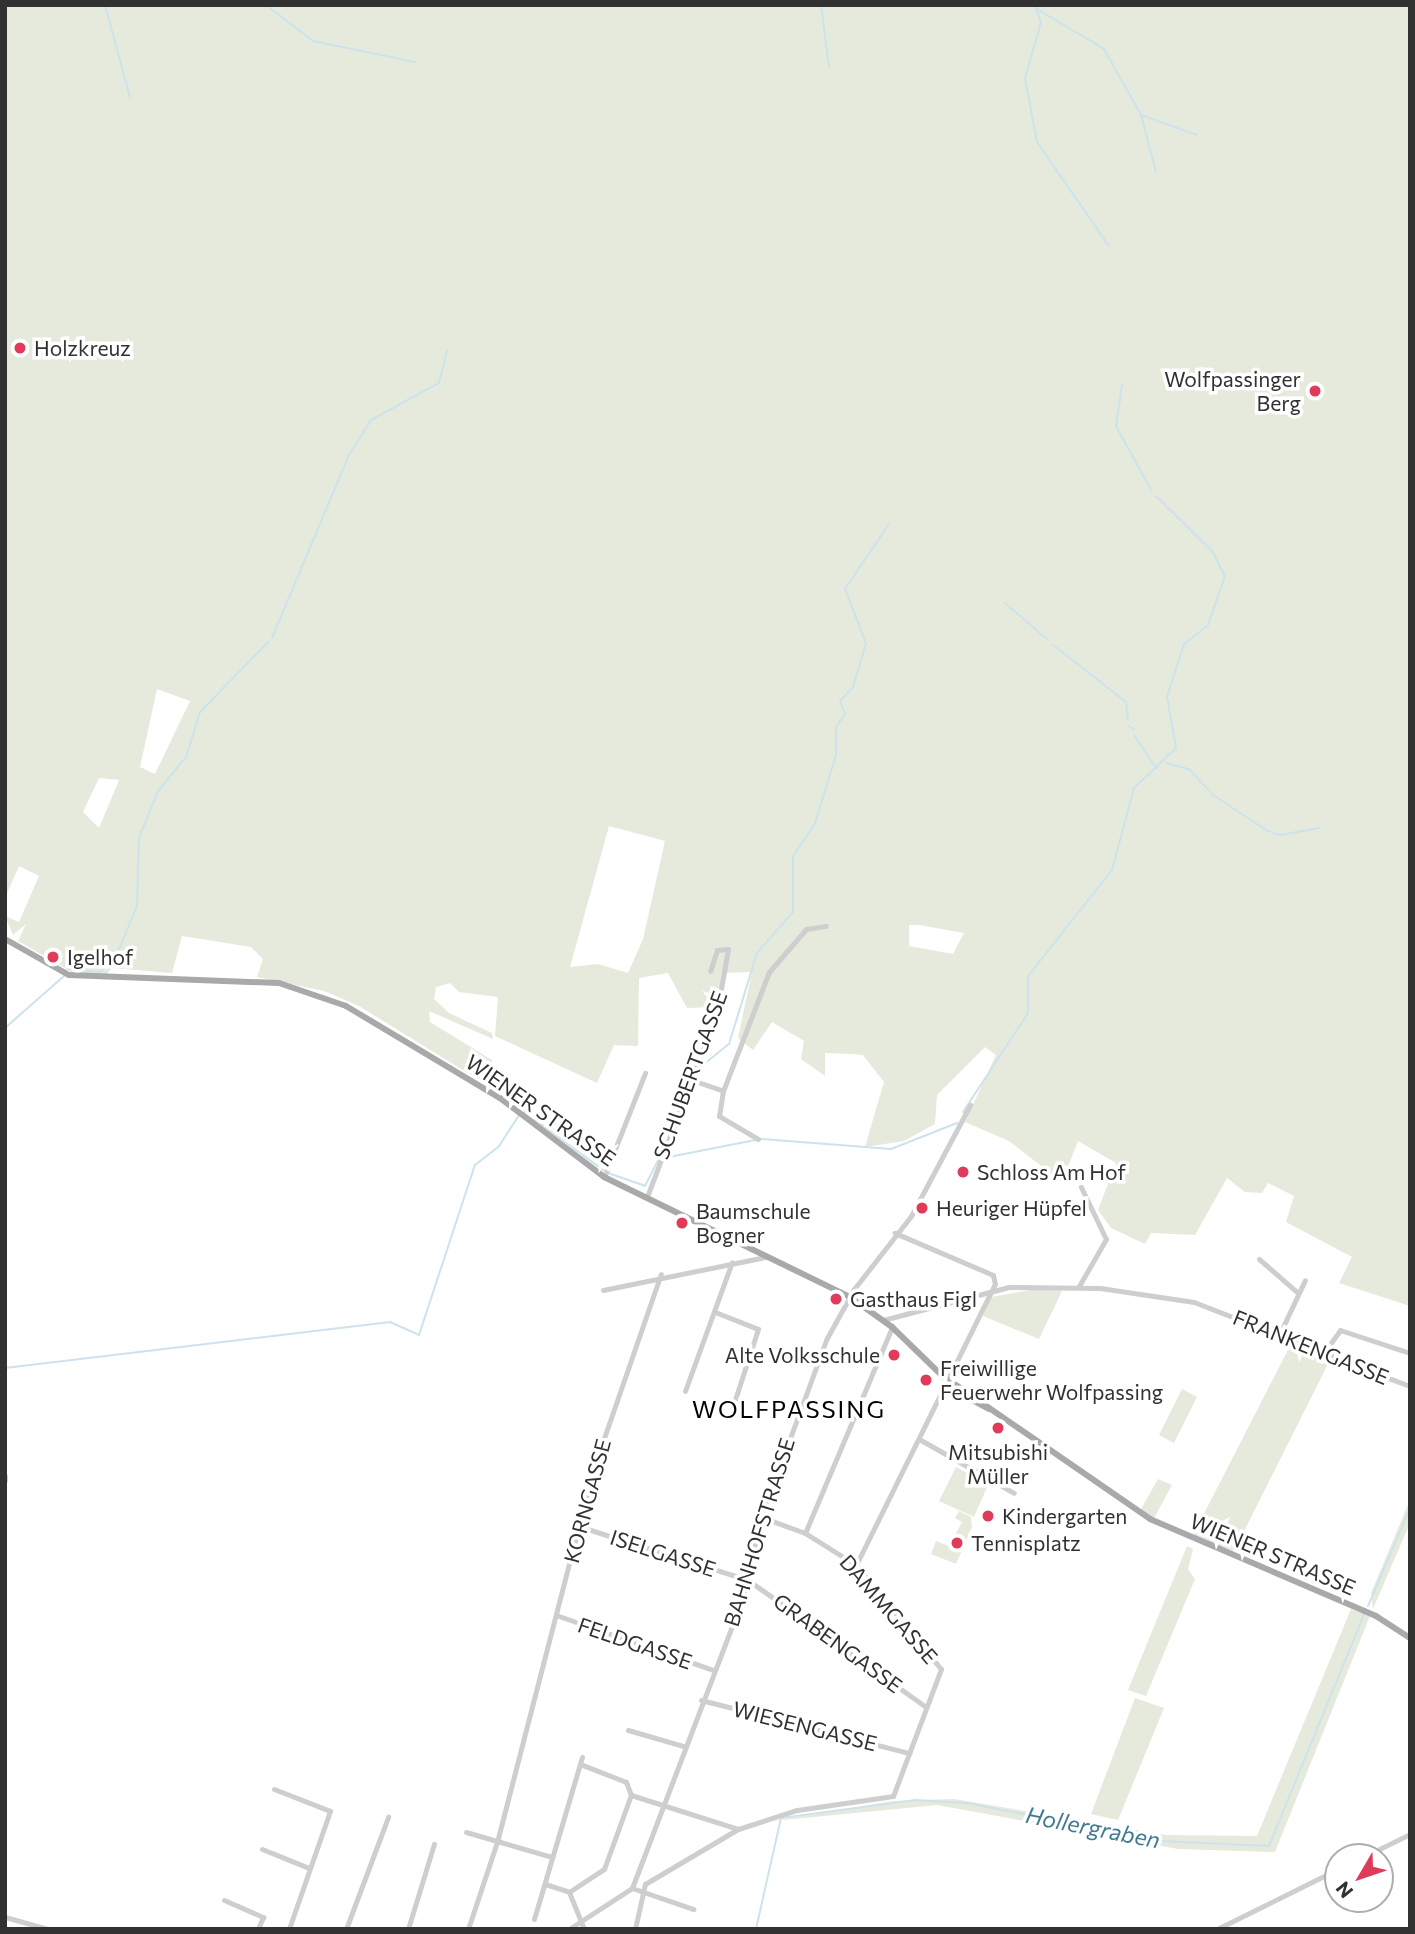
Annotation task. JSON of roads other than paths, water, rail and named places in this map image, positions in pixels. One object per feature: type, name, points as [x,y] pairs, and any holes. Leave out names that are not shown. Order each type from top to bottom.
[{"type":"main road","name":"WIENER STRASSE","points":[[5,939],[69,975],[279,983],[320,995],[520,1112],[605,1173],[765,1257],[849,1297],[892,1327],[948,1381],[1123,1503],[1187,1537],[1376,1616],[1410,1638]]},
{"type":"street","points":[[758,1139],[719,1116],[723,1091],[769,972],[806,929],[826,926]]},
{"type":"street","name":"SCHUBERTGASSE","points":[[648,1194],[717,1012],[728,948],[717,950],[710,971]]},
{"type":"street","points":[[605,1173],[645,1073]]},
{"type":"street","points":[[691,1080],[723,1091]]},
{"type":"street","name":"BAHNHOFSTRASSE","points":[[632,1888],[683,1746],[748,1580],[761,1517],[802,1397],[849,1297],[895,1233],[954,1138],[970,1105]]},
{"type":"street","points":[[1079,1286],[1106,1239],[1081,1187]]},
{"type":"street","points":[[856,1565],[992,1290],[993,1275],[895,1233]]},
{"type":"street","points":[[603,1290],[661,1275],[765,1257]]},
{"type":"street","points":[[1259,1259],[1298,1293]]},
{"type":"street","points":[[685,1391],[732,1262]]},
{"type":"street","name":"KORNGASSE","points":[[468,1929],[497,1842],[578,1526],[661,1275]]},
{"type":"street","points":[[1281,1331],[1304,1280]]},
{"type":"street","name":"FRANKENGASSE","points":[[883,1320],[992,1290],[1079,1286],[1194,1302],[1281,1331],[1410,1386]]},
{"type":"street","points":[[715,1312],[758,1329],[733,1406]]},
{"type":"street","points":[[805,1533],[892,1327]]},
{"type":"street","points":[[1325,1351],[1340,1330],[1410,1353]]},
{"type":"street","points":[[919,1438],[1014,1493]]},
{"type":"street","name":"DAMMGASSE","points":[[738,1829],[797,1810],[888,1799],[897,1786],[941,1669],[856,1565],[805,1533],[761,1517]]},
{"type":"street","name":"ISELGASSE","points":[[578,1526],[748,1580]]},
{"type":"street","name":"GRABENGASSE","points":[[748,1580],[926,1707]]},
{"type":"street","name":"FELDGASSE","points":[[556,1615],[713,1670]]},
{"type":"street","name":"WIESENGASSE","points":[[701,1700],[909,1753]]},
{"type":"street","points":[[628,1730],[683,1746]]},
{"type":"street","points":[[534,1919],[581,1760],[626,1782],[631,1795],[604,1869],[569,1892]]},
{"type":"street","points":[[274,1789],[330,1811],[289,1929]]},
{"type":"street","points":[[631,1795],[738,1829]]},
{"type":"street","points":[[346,1929],[388,1817]]},
{"type":"street","points":[[635,1929],[643,1889],[738,1829]]},
{"type":"street","points":[[466,1832],[552,1857]]},
{"type":"street","points":[[1393,1843],[1410,1835]]},
{"type":"street","points":[[408,1929],[434,1844]]},
{"type":"street","points":[[262,1849],[309,1868]]},
{"type":"street","points":[[1217,1929],[1324,1876]]},
{"type":"street","points":[[545,1884],[569,1892],[583,1925]]},
{"type":"street","points":[[569,1929],[583,1925],[632,1888],[643,1889],[693,1909]]},
{"type":"street","points":[[225,1900],[262,1917],[258,1929]]},
{"type":"street","points":[[5,1916],[48,1929]]},
{"type":"waterway","points":[[105,5],[130,97]]},
{"type":"waterway","points":[[266,5],[313,41],[415,62]]},
{"type":"waterway","points":[[821,5],[829,67]]},
{"type":"waterway","points":[[1035,5],[1041,22],[1025,78],[1037,142],[1109,246]]},
{"type":"waterway","points":[[1037,9],[1104,49],[1141,115],[1156,172]]},
{"type":"waterway","points":[[1141,115],[1197,135]]},
{"type":"waterway","points":[[272,638],[349,455],[371,420],[439,383],[447,350]]},
{"type":"waterway","points":[[1122,385],[1116,426],[1151,490]]},
{"type":"waterway","points":[[963,1112],[1028,1013],[1028,976],[1112,870],[1134,788],[1176,748],[1167,697],[1184,644],[1208,625],[1225,576],[1212,551],[1156,496]]},
{"type":"waterway","points":[[698,1069],[729,1044],[757,953],[793,912],[793,856],[815,823],[836,755],[836,727],[845,714],[840,701],[853,687],[866,643],[845,589],[889,524]]},
{"type":"waterway","points":[[1005,603],[1048,640]]},
{"type":"waterway","points":[[67,969],[100,972],[120,947],[137,906],[139,838],[158,791],[186,757],[200,712],[268,642]]},
{"type":"waterway","points":[[1052,644],[1126,702],[1128,720]]},
{"type":"waterway","points":[[1129,726],[1134,729]]},
{"type":"waterway","points":[[1134,735],[1156,768]]},
{"type":"waterway","points":[[1166,763],[1189,769],[1213,795],[1266,830],[1280,835],[1319,828]]},
{"type":"waterway","points":[[5,1028],[64,976]]},
{"type":"waterway","points":[[522,1110],[603,1170]]},
{"type":"waterway","points":[[5,1368],[390,1322],[419,1335],[475,1165],[499,1146],[519,1115]]},
{"type":"waterway","points":[[761,1139],[891,1149],[957,1123]]},
{"type":"waterway","points":[[664,1158],[755,1140]]},
{"type":"waterway","points":[[608,1173],[645,1186],[659,1159]]},
{"type":"waterway","name":"Hollergraben","points":[[1368,1606],[1410,1508]]},
{"type":"waterway","name":"Hollergraben","points":[[756,1929],[781,1818],[916,1800],[967,1803],[1160,1841],[1269,1846],[1364,1614]]},
{"type":"place","name":"Holzkreuz","points":[[20,348]]},
{"type":"place","name":"Wolfpassinger Berg","points":[[1315,391]]},
{"type":"place","name":"Igelhof","points":[[53,957]]},
{"type":"place","name":"Schloss Am Hof","points":[[963,1172]]},
{"type":"place","name":"Heuriger Hüpfel","points":[[922,1208]]},
{"type":"place","name":"Baumschule Bogner","points":[[682,1223]]},
{"type":"place","name":"Gasthaus Figl","points":[[836,1299]]},
{"type":"place","name":"Alte Volksschule","points":[[894,1355]]},
{"type":"place","name":"Freiwillige Feuerwehr Wolfpassing","points":[[926,1380]]},
{"type":"place","name":"Mitsubishi Müller","points":[[998,1428]]},
{"type":"place","name":"Kindergarten","points":[[988,1516]]},
{"type":"place","name":"Tennisplatz","points":[[957,1543]]},
{"type":"district","name":"WOLFPASSING","points":[[789,1409]]}]
